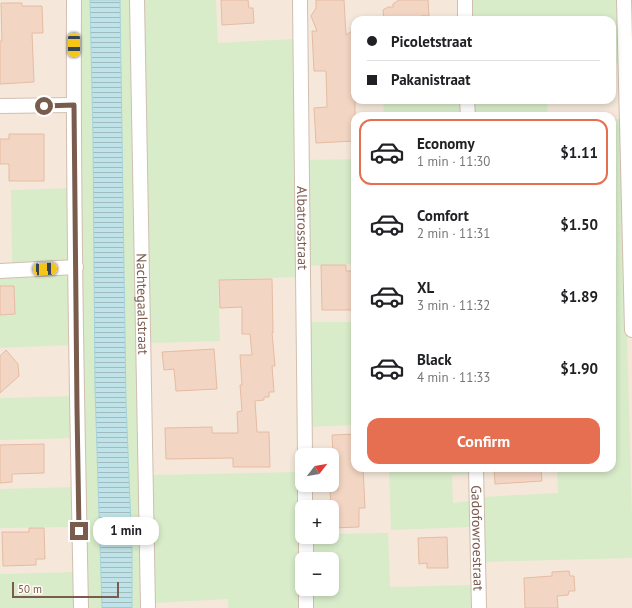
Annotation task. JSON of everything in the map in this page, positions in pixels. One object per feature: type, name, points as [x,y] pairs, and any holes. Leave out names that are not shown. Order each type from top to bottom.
[{"type":"street","points":[[74,0],[77,408],[81,608]]},
{"type":"street","name":"Nachtegaalstraat","points":[[137,0],[148,608]]},
{"type":"street","name":"Albatrosstraat","points":[[300,0],[305,448]]},
{"type":"street","points":[[465,0],[465,16]]},
{"type":"street","points":[[624,0],[632,330]]},
{"type":"street","points":[[0,106],[74,105]]},
{"type":"street","points":[[0,271],[76,267]]},
{"type":"street","name":"Gadofowroestraat","points":[[476,472],[479,608]]},
{"type":"street","points":[[306,596],[306,608]]},
{"type":"shaded area","points":[[0,0],[632,0],[632,608],[0,608]]},
{"type":"green space","points":[[80,0],[90,0],[93,138],[95,388],[102,608],[88,608],[81,247],[82,197]]},
{"type":"green space","points":[[120,0],[133,0],[144,608],[132,608],[132,551],[126,402]]},
{"type":"green space","points":[[142,0],[216,0],[218,43],[294,39],[297,277],[218,280],[220,341],[148,343]]},
{"type":"green space","points":[[470,0],[620,0],[621,63],[616,63],[616,16],[471,16]]},
{"type":"green space","points":[[383,104],[463,104],[463,112],[384,112]]},
{"type":"green space","points":[[473,104],[547,104],[548,112],[473,112]]},
{"type":"green space","points":[[616,119],[621,119],[632,558],[483,562],[481,497],[558,493],[557,472],[616,472]]},
{"type":"green space","points":[[351,159],[351,264],[306,266],[304,160]]},
{"type":"green space","points":[[71,188],[71,255],[66,260],[59,263],[12,264],[11,190]]},
{"type":"green space","points":[[60,273],[67,277],[71,283],[74,345],[0,348],[0,274]]},
{"type":"green space","points":[[309,322],[351,322],[351,425],[309,427]]},
{"type":"green space","points":[[74,396],[75,438],[0,440],[0,398]]},
{"type":"green space","points":[[295,472],[295,492],[300,492],[300,500],[295,500],[295,544],[301,544],[301,552],[295,552],[295,596],[301,596],[301,608],[228,608],[228,599],[154,603],[151,475]]},
{"type":"green space","points":[[389,472],[470,472],[470,474],[452,475],[453,503],[470,501],[471,527],[391,530]]},
{"type":"green space","points":[[75,487],[76,527],[0,528],[0,489]]},
{"type":"green space","points":[[388,533],[390,587],[472,585],[472,608],[311,608],[312,596],[339,596],[339,552],[312,552],[312,544],[339,544],[339,534]]},
{"type":"green space","points":[[75,572],[76,608],[0,608],[0,574]]},
{"type":"water","points":[[90,0],[120,0],[126,402],[132,551],[132,608],[102,608],[95,388],[93,138]]},
{"type":"building","points":[[221,0],[248,0],[249,8],[253,8],[254,23],[222,25]]},
{"type":"building","points":[[316,0],[344,0],[346,35],[351,32],[351,104],[355,104],[355,112],[351,112],[351,141],[316,143],[314,108],[327,107],[326,71],[314,71],[312,31],[317,31],[311,16],[316,8]]},
{"type":"building","points":[[399,0],[428,0],[429,16],[384,16],[383,10],[388,7],[393,7],[393,4]]},
{"type":"building","points":[[1,3],[22,3],[22,6],[42,6],[43,33],[32,33],[34,82],[0,84],[0,41],[2,41]]},
{"type":"building","points":[[9,134],[44,134],[44,181],[9,181],[9,164],[0,164],[0,139],[9,139]]},
{"type":"building","points":[[321,265],[346,265],[346,271],[351,271],[351,310],[322,310]]},
{"type":"building","points":[[272,279],[272,333],[275,366],[272,366],[274,392],[269,392],[269,397],[264,397],[264,400],[255,401],[257,432],[269,432],[270,467],[233,467],[233,458],[166,459],[165,428],[212,427],[212,433],[238,433],[237,412],[242,411],[240,355],[252,355],[250,334],[242,334],[242,307],[220,308],[219,280]]},
{"type":"building","points":[[0,286],[14,286],[15,314],[0,315]]},
{"type":"building","points":[[214,349],[217,389],[176,391],[174,369],[164,370],[162,352]]},
{"type":"building","points":[[6,350],[18,364],[19,376],[0,393],[0,356]]},
{"type":"building","points":[[351,434],[351,472],[363,472],[365,508],[359,508],[359,527],[339,528],[339,500],[331,500],[330,492],[339,492],[339,448],[333,448],[332,435]]},
{"type":"building","points":[[44,444],[44,473],[12,474],[12,482],[0,483],[0,445]]},
{"type":"building","points":[[494,472],[541,472],[542,481],[495,484]]},
{"type":"building","points":[[29,528],[44,528],[45,559],[36,559],[36,565],[3,566],[2,532],[29,532]]},
{"type":"building","points":[[447,537],[448,568],[427,568],[427,563],[419,564],[418,538]]},
{"type":"building","points":[[569,571],[570,576],[574,576],[575,591],[569,591],[568,595],[557,596],[558,608],[525,608],[524,578],[552,576],[552,572]]},
{"type":"route","points":[[44,106],[74,105],[79,531]]}]
